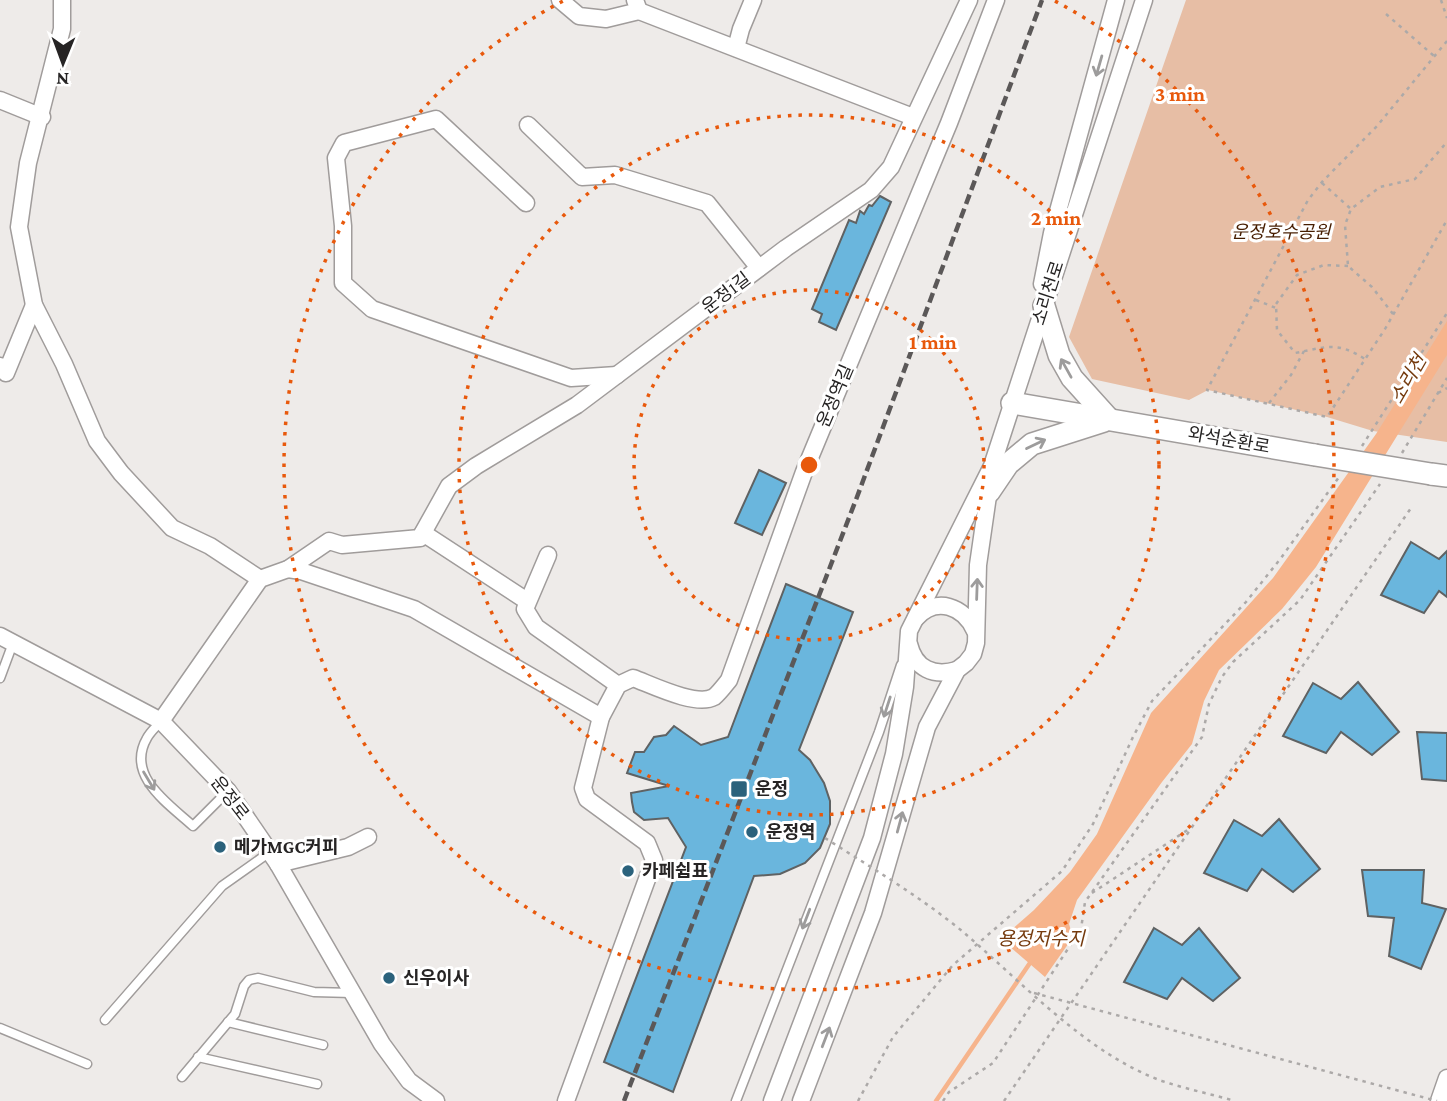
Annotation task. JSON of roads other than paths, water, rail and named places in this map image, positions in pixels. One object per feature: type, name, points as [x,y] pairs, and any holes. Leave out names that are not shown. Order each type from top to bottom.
[{"type":"street","points":[[62,0],[62,29],[28,163],[19,227],[34,305],[97,441],[121,473],[172,528],[210,546],[260,579]]},
{"type":"street","points":[[561,0],[579,16],[606,19],[637,5],[736,48],[913,117]]},
{"type":"street","points":[[736,48],[753,0]]},
{"type":"street","name":"운정1길","points":[[423,533],[449,486],[476,466],[577,405],[760,268],[872,190],[891,167],[968,0]]},
{"type":"street","name":"운정역길","points":[[618,684],[633,678],[681,696],[702,700],[714,696],[729,680],[804,471],[943,136],[996,0]]},
{"type":"street","points":[[1026,362],[1052,233],[1116,0]]},
{"type":"street","name":"소리천로","points":[[992,466],[1144,0]]},
{"type":"street","points":[[0,100],[41,117]]},
{"type":"street","points":[[526,203],[436,119],[344,143],[336,158],[344,226],[343,283],[372,309],[571,378],[617,375]]},
{"type":"street","points":[[528,125],[582,177],[615,175],[707,203],[760,268]]},
{"type":"street","points":[[0,366],[6,373],[34,305]]},
{"type":"street","points":[[989,492],[1008,464],[1032,444],[1109,419],[1072,378],[1059,355],[1044,306]]},
{"type":"street","name":"와석순환로","points":[[1012,403],[1439,475]]},
{"type":"street","points":[[908,642],[916,662],[934,673],[957,670],[973,654],[976,643],[978,565],[992,466]]},
{"type":"street","points":[[772,1101],[872,838],[894,754],[905,687],[909,631],[992,466]]},
{"type":"street","points":[[161,721],[260,579],[288,569],[329,541],[342,545],[420,538],[423,533],[527,601]]},
{"type":"street","points":[[548,555],[526,609],[536,627],[618,684],[601,717],[583,788],[587,799],[648,843],[654,860],[566,1101]]},
{"type":"street","points":[[288,569],[414,609],[601,717]]},
{"type":"street","points":[[913,621],[930,608],[952,607],[962,612],[975,631]]},
{"type":"street","name":"운정로","points":[[7,640],[161,721],[228,792],[274,858],[382,1044],[402,1072],[431,1100]]},
{"type":"street","points":[[801,1101],[873,913],[927,727],[957,670]]},
{"type":"street","points":[[274,858],[348,847],[368,837]]},
{"type":"street","points":[[1438,1101],[1447,1078]]},
{"type":"lane","points":[[0,678],[7,640]]},
{"type":"lane","points":[[736,1101],[879,732],[908,642]]},
{"type":"lane","points":[[161,721],[146,739],[141,754],[141,767],[148,784],[193,826],[228,792]]},
{"type":"lane","points":[[105,1020],[222,886],[274,858]]},
{"type":"lane","points":[[181,1077],[235,1014],[244,986],[249,980],[258,978],[314,992],[352,993]]},
{"type":"lane","points":[[228,1022],[323,1045]]},
{"type":"lane","points":[[0,1028],[87,1065]]},
{"type":"lane","points":[[198,1057],[317,1083]]},
{"type":"water","name":"용정저수지","points":[[1447,321],[1447,355],[1316,567],[1282,609],[1219,670],[1204,701],[1192,744],[1077,900],[1069,924],[1073,937],[1045,977],[1001,939],[1034,910],[1070,872],[1097,834],[1151,713],[1273,578],[1376,434]]},
{"type":"waterway","points":[[936,1101],[1032,960]]},
{"type":"railway","points":[[624,1101],[857,497],[1042,0]]},
{"type":"place","name":"운정","points":[[739,789]]},
{"type":"place","name":"운정역","points":[[752,832]]},
{"type":"place","name":"메가MGC커피","points":[[220,847]]},
{"type":"place","name":"카페쉼표","points":[[628,871]]},
{"type":"place","name":"신우이사","points":[[389,978]]},
{"type":"park label","name":"운정호수공원","points":[[1281,232]]},
{"type":"water label","name":"소리천","points":[[1408,379]]}]
